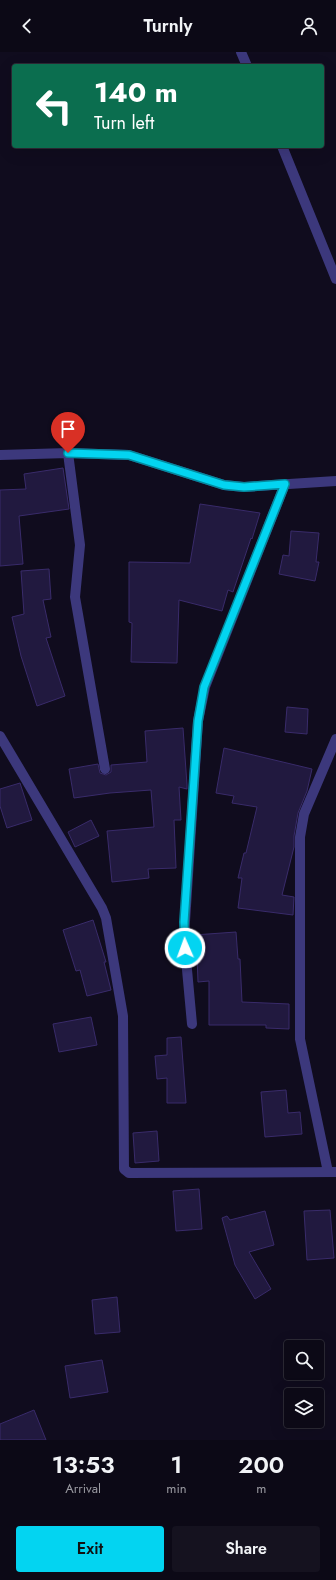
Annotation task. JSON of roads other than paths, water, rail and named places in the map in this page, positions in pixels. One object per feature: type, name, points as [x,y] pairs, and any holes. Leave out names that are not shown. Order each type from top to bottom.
[{"type":"street","points":[[241,52],[246,64]]},
{"type":"street","points":[[283,148],[336,279]]},
{"type":"street","points":[[68,453],[80,546],[75,597],[105,769]]},
{"type":"street","points":[[0,455],[68,453],[129,455],[224,485],[244,487],[336,481]]},
{"type":"street","points":[[192,1024],[184,937],[200,702],[204,687],[285,484]]},
{"type":"street","points":[[0,736],[102,908],[106,918],[122,1016],[124,1169],[130,1173],[332,1172],[300,1039],[300,837],[304,814],[336,739]]}]
